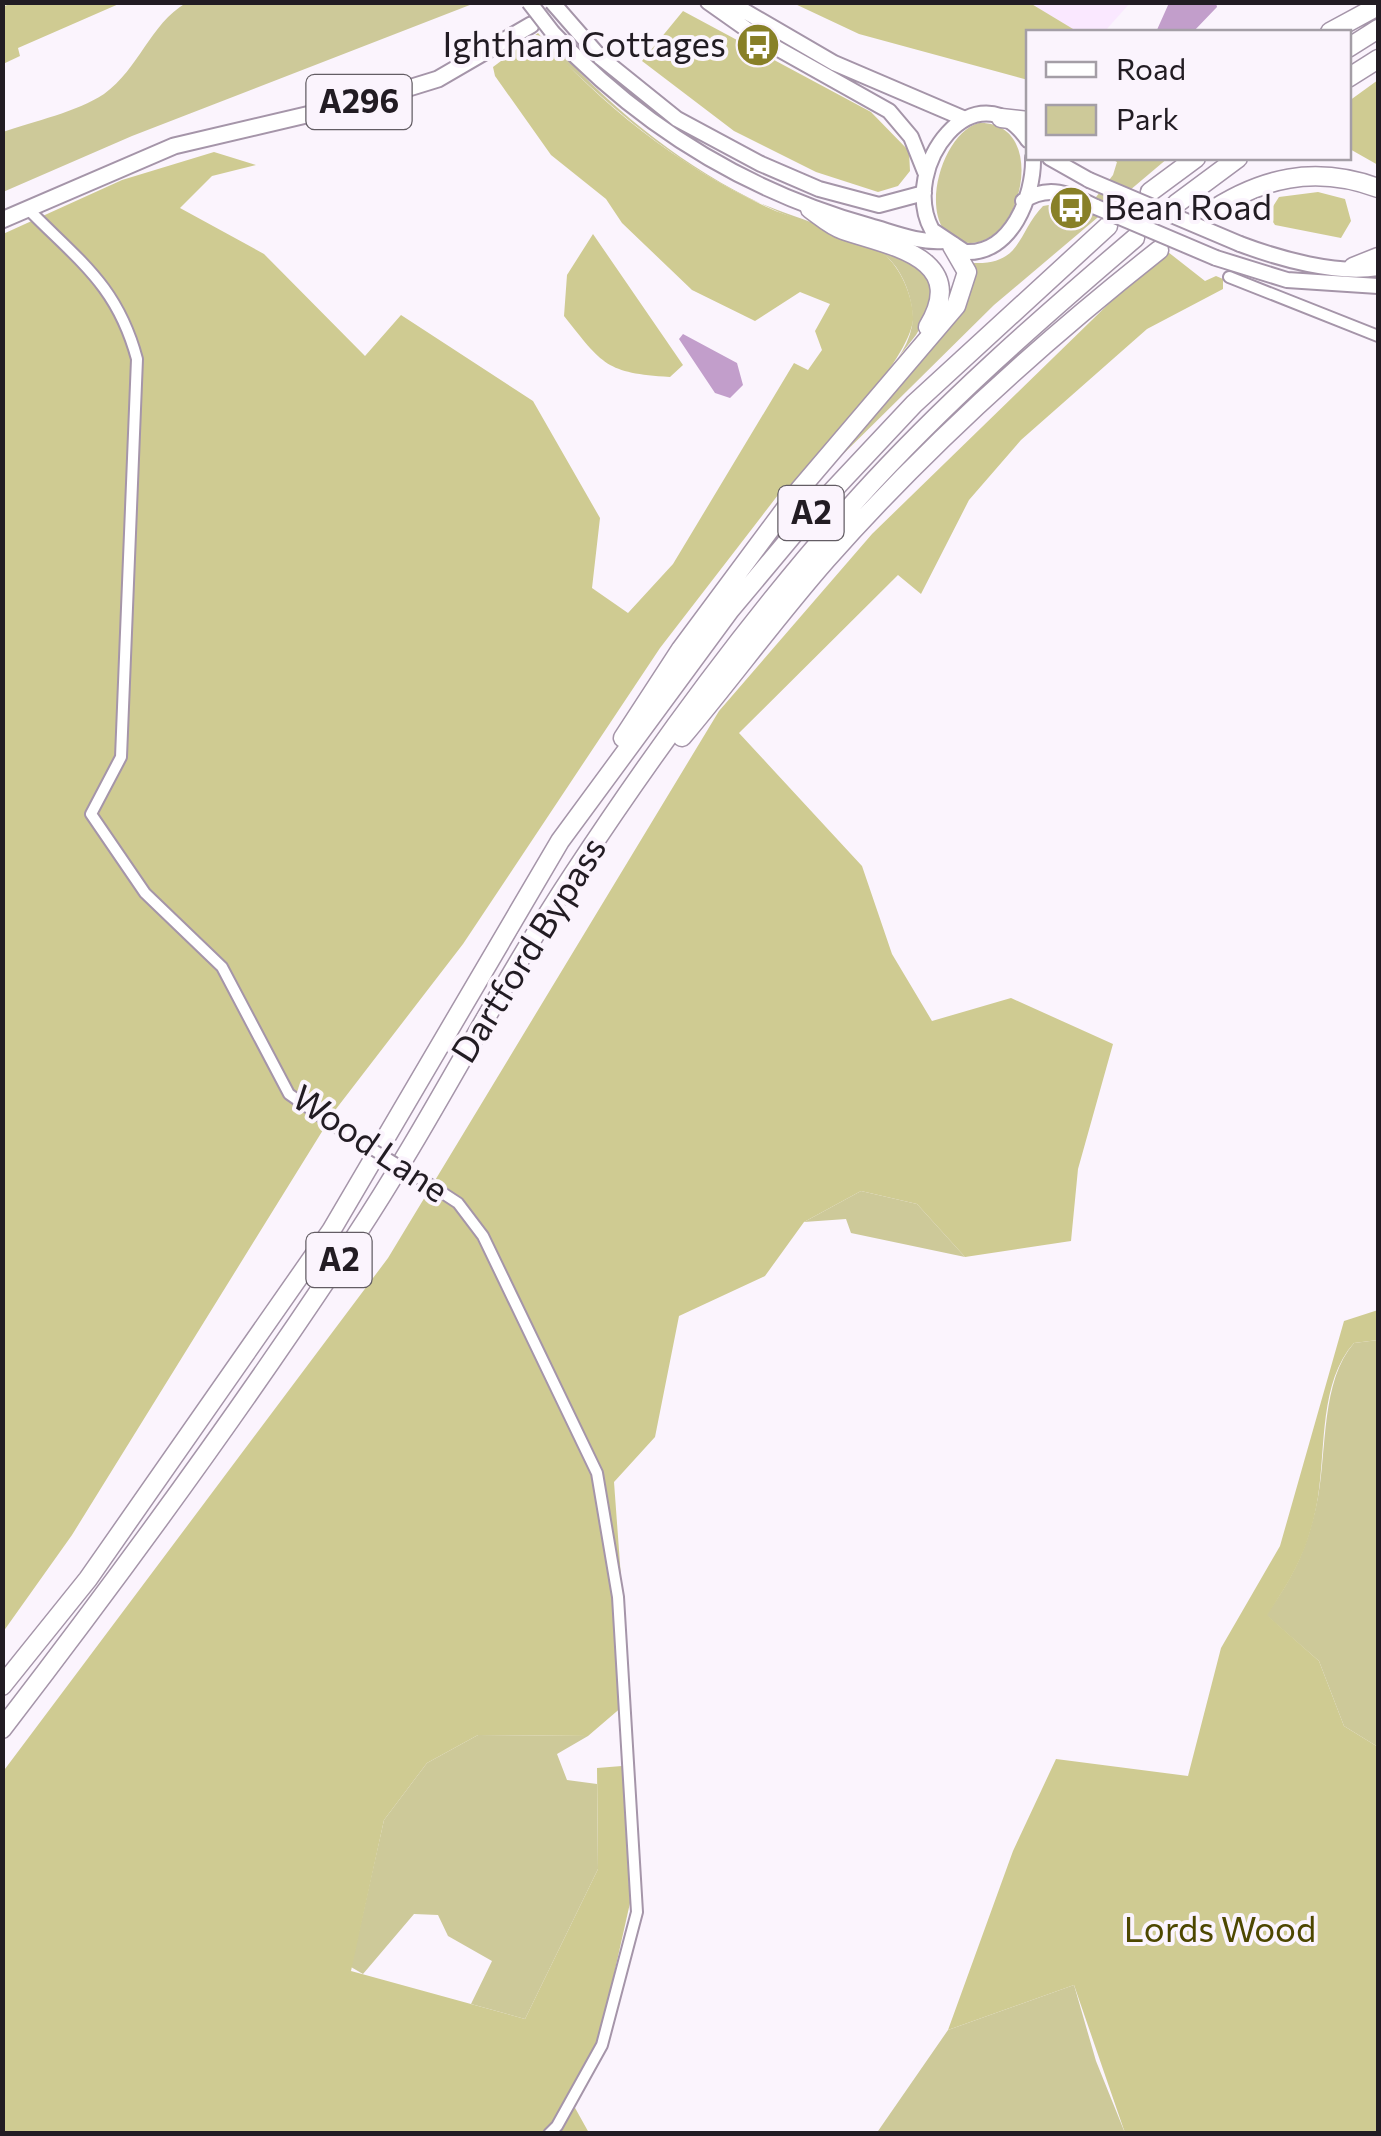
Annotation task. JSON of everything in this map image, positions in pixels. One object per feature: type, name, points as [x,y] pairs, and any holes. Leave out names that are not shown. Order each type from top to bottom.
[{"type":"highway","points":[[1334,30],[1378,6]]},
{"type":"highway","points":[[1351,46],[1378,29]]},
{"type":"highway","points":[[1351,76],[1378,59]]},
{"type":"highway","points":[[1001,118],[1026,133]]},
{"type":"highway","points":[[1150,192],[1193,160]]},
{"type":"highway","points":[[1176,204],[1235,160]]},
{"type":"highway","points":[[1205,215],[1251,190],[1288,176],[1330,174],[1375,190]]},
{"type":"highway","points":[[810,209],[838,228],[903,248],[930,266],[940,299],[923,342]]},
{"type":"highway","name":"Dartford Bypass","points":[[2,1686],[88,1580],[331,1232],[560,842],[730,610],[820,504],[956,364],[1108,226]]},
{"type":"highway","name":"Dartford Bypass","points":[[2,1729],[122,1574],[353,1241],[571,878],[751,624],[860,497],[1032,326],[1135,238]]},
{"type":"highway","points":[[560,842],[681,650],[800,490],[954,308],[966,286],[966,267],[948,244]]},
{"type":"highway","name":"A2","points":[[644,770],[683,736],[758,639],[878,504],[1020,365],[1159,250]]},
{"type":"highway","points":[[1353,266],[1378,256]]},
{"type":"main road","points":[[529,2],[595,63],[638,112],[702,156],[810,209],[972,252],[997,244],[1012,229],[1032,160]]},
{"type":"main road","points":[[552,2],[595,63],[678,120],[775,170],[819,189],[880,206],[924,193]]},
{"type":"main road","points":[[708,2],[892,113],[909,134],[923,163],[930,227],[948,244]]},
{"type":"main road","points":[[729,2],[834,63],[965,120],[1001,118]]},
{"type":"main road","name":"A296","points":[[2,220],[210,134],[370,100],[438,79],[531,25]]},
{"type":"main road","points":[[924,193],[938,143],[965,120]]},
{"type":"main road","points":[[1054,160],[1089,180],[1240,244],[1288,258],[1378,268]]},
{"type":"main road","points":[[1022,201],[1040,192],[1056,191],[1216,258],[1287,280],[1378,286]]},
{"type":"street","name":"Wood Lane","points":[[28,209],[105,285],[127,323],[137,359],[122,757],[92,814],[145,893],[222,967],[289,1094],[458,1202],[483,1236],[597,1474],[618,1598],[638,1912],[602,2045],[549,2134]]},
{"type":"street","points":[[1227,290],[1230,278],[1375,334],[1377,318]]},
{"type":"shaded area","points":[[1030,3],[1130,3],[1106,30],[1074,30]]},
{"type":"shaded area","points":[[1169,3],[1216,3],[1217,7],[1195,30],[1157,30]]},
{"type":"shaded area","points":[[683,334],[737,363],[743,385],[730,398],[715,393],[679,339]]},
{"type":"green space","points":[[15,2],[121,3],[18,48],[20,56],[3,64],[2,7]]},
{"type":"green space","points":[[186,3],[475,3],[132,136],[3,192],[3,132],[68,111],[104,94],[127,72],[163,23]]},
{"type":"green space","points":[[793,3],[1030,3],[1075,30],[1026,30],[1026,79],[859,34]]},
{"type":"green space","points":[[683,11],[871,112],[909,151],[910,171],[898,186],[878,192],[816,172],[734,131],[642,61]]},
{"type":"green space","points":[[538,33],[616,110],[704,174],[769,208],[856,239],[882,253],[895,265],[908,292],[913,320],[908,337],[863,405],[794,486],[778,495],[660,648],[463,944],[336,1109],[72,1535],[3,1632],[3,234],[122,180],[214,152],[256,165],[212,176],[180,208],[264,254],[365,356],[401,315],[533,401],[600,518],[592,588],[628,613],[673,564],[794,363],[808,370],[822,350],[815,331],[830,304],[800,292],[755,321],[692,290],[622,223],[606,199],[551,155],[495,76],[493,67]]},
{"type":"green space","points":[[560,52],[612,103],[669,149],[760,203],[746,197],[694,168],[646,134],[579,76],[557,55]]},
{"type":"green space","points":[[1378,80],[1378,165],[1351,150],[1351,100]]},
{"type":"green space","points":[[979,123],[1001,128],[1015,141],[1021,160],[1021,183],[1004,224],[988,238],[970,243],[952,238],[941,225],[936,207],[937,186],[952,146],[964,131]]},
{"type":"green space","points":[[1114,160],[1166,160],[994,305],[825,472],[968,297],[973,263],[1001,259],[1010,253],[1043,206],[1060,203],[1083,214],[1113,175],[1117,162]]},
{"type":"green space","points":[[1318,192],[1345,199],[1351,221],[1341,238],[1275,225],[1268,214],[1279,197]]},
{"type":"green space","points":[[760,203],[837,232],[796,219]]},
{"type":"green space","points":[[837,232],[894,252],[925,274],[931,291],[929,309],[898,358],[907,343],[913,318],[905,284],[892,262],[881,253]]},
{"type":"green space","points":[[593,234],[683,365],[670,377],[632,373],[608,363],[564,316],[567,275]]},
{"type":"green space","points":[[1168,252],[1205,281],[1216,276],[1223,279],[1223,289],[1147,329],[1021,440],[969,500],[921,594],[898,575],[739,733],[862,866],[892,954],[932,1021],[1011,998],[1113,1044],[1078,1169],[1071,1241],[965,1257],[917,1204],[861,1191],[804,1222],[765,1276],[679,1316],[655,1437],[614,1482],[630,1700],[588,1736],[478,1735],[427,1763],[384,1820],[351,1971],[525,2019],[598,1869],[597,1768],[622,1766],[630,1903],[603,2023],[574,2106],[589,2133],[3,2133],[2,1773],[388,1258],[719,711],[872,534],[1130,283]]},
{"type":"green space","points":[[884,375],[831,443],[848,414]]},
{"type":"green space","points":[[861,1191],[917,1204],[965,1257],[851,1233],[846,1219],[804,1222]]},
{"type":"green space","name":"Lords Wood","points":[[1378,1310],[1378,1340],[1354,1343],[1335,1376],[1310,1531],[1293,1573],[1267,1615],[1319,1661],[1344,1726],[1378,1747],[1378,2133],[1125,2133],[1074,1985],[948,2030],[1013,1851],[1056,1759],[1188,1776],[1221,1648],[1280,1546],[1344,1321]]},
{"type":"green space","points":[[1378,1340],[1378,1747],[1344,1726],[1319,1661],[1266,1615],[1292,1574],[1310,1530],[1336,1376],[1354,1343]]},
{"type":"green space","points":[[478,1735],[588,1736],[557,1754],[567,1780],[597,1784],[598,1869],[525,2019],[471,2004],[492,1961],[448,1936],[438,1915],[414,1914],[363,1974],[351,1967],[384,1820],[427,1763]]},
{"type":"green space","points":[[1074,1985],[1096,2061],[1125,2133],[876,2134],[948,2030]]},
{"type":"place","name":"Ightham Cottages","points":[[758,45]]},
{"type":"place","name":"Bean Road","points":[[1071,208]]}]
